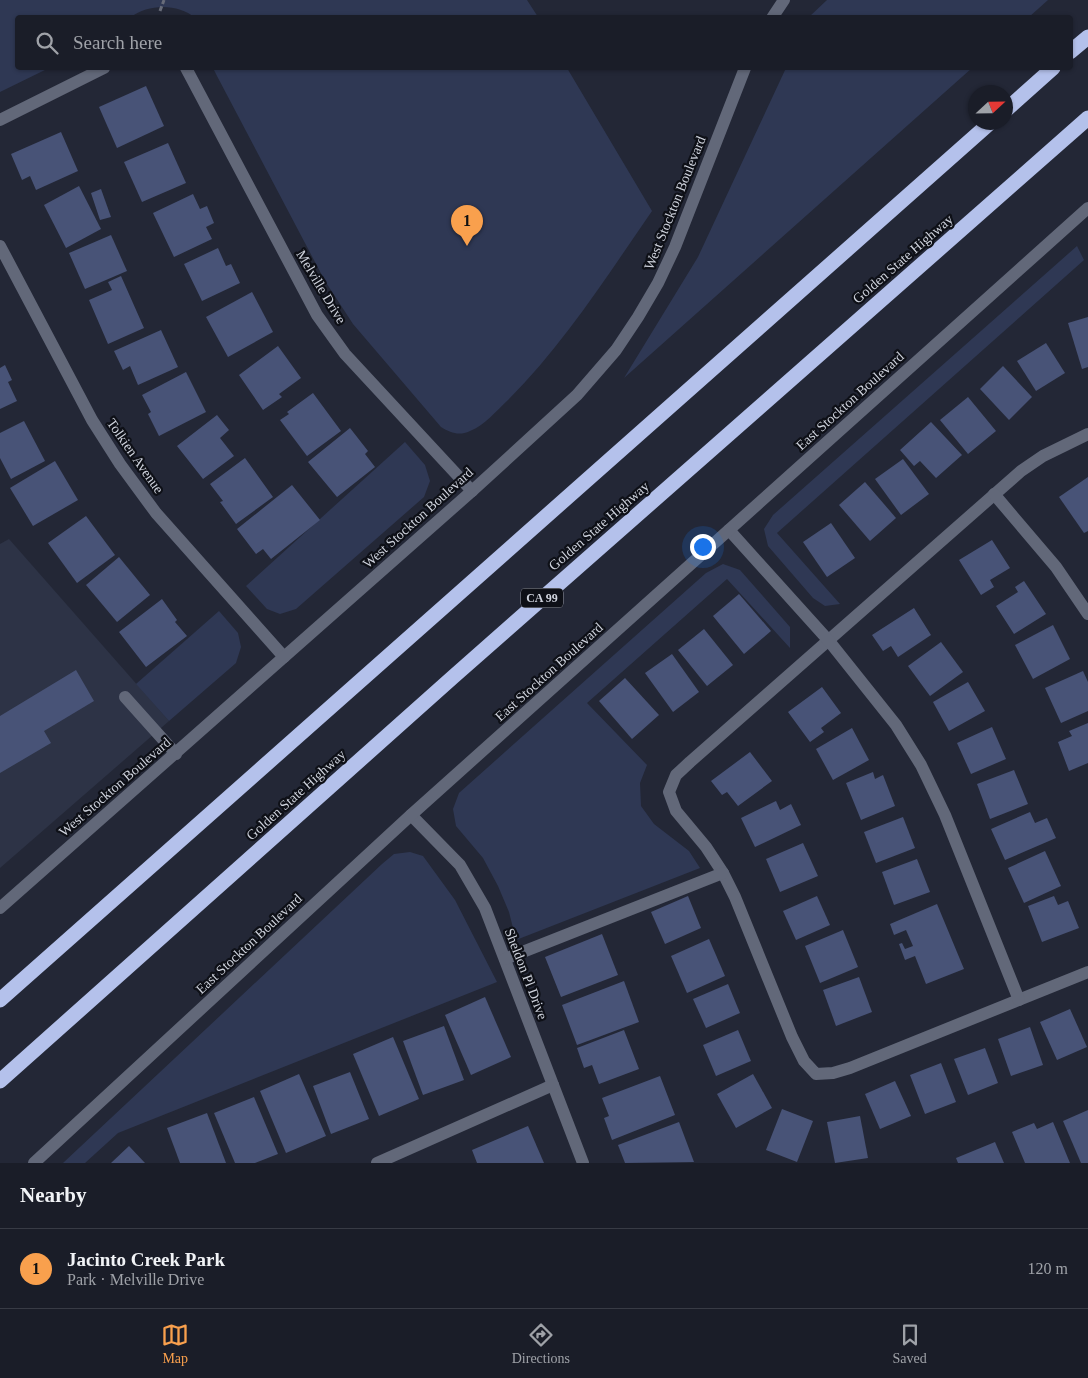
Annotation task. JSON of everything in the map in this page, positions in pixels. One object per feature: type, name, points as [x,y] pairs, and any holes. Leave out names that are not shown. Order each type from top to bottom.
[{"type":"highway","points":[[1073,49],[1088,36]]},
{"type":"highway","points":[[1013,104],[1051,70]]},
{"type":"highway","name":"Golden State Highway","points":[[0,1081],[460,670],[1088,118]]},
{"type":"highway","points":[[0,1000],[982,130]]},
{"type":"street","points":[[774,15],[784,0]]},
{"type":"street","points":[[0,120],[100,70]]},
{"type":"street","name":"Melville Drive","points":[[187,70],[317,315],[345,354],[472,492]]},
{"type":"street","name":"West Stockton Boulevard","points":[[0,908],[472,492],[577,395],[616,350],[658,283],[675,247],[744,70]]},
{"type":"street","name":"East Stockton Boulevard","points":[[34,1163],[411,815],[1088,208]]},
{"type":"street","name":"Tolkien Avenue","points":[[0,246],[92,420],[120,464],[156,513],[284,657]]},
{"type":"street","points":[[1088,434],[1043,456],[1021,470],[676,775],[669,792],[676,811],[706,846],[736,897],[792,1037],[804,1061],[816,1074],[832,1073],[850,1068],[1088,972]]},
{"type":"street","points":[[994,494],[1056,566],[1088,614]]},
{"type":"street","points":[[729,530],[829,641],[896,725],[921,765],[945,815],[1019,1000]]},
{"type":"street","points":[[125,696],[176,754]]},
{"type":"street","name":"Sheldon Pl Drive","points":[[411,815],[460,865],[485,908],[583,1163]]},
{"type":"street","points":[[505,959],[723,873]]},
{"type":"street","points":[[377,1163],[553,1085]]},
{"type":"path","points":[[160,11],[164,0]]},
{"type":"shaded area","points":[[0,0],[527,0],[537,15],[191,15],[180,10],[163,7],[146,10],[134,15],[15,15],[15,70],[45,70],[0,92]]},
{"type":"shaded area","points":[[827,0],[1048,0],[1031,15],[811,15]]},
{"type":"shaded area","points":[[214,70],[568,70],[652,211],[584,309],[548,356],[495,413],[481,425],[466,433],[459,434],[441,427],[353,324],[325,281]]},
{"type":"shaded area","points":[[785,70],[970,70],[624,378],[698,257]]},
{"type":"shaded area","points":[[1077,246],[1084,260],[777,533],[840,604],[825,606],[813,598],[768,546],[764,529],[773,515]]},
{"type":"shaded area","points":[[405,442],[425,465],[430,481],[424,497],[296,609],[280,614],[267,609],[246,586]]},
{"type":"shaded area","points":[[9,539],[169,721],[0,868],[0,544]]},
{"type":"shaded area","points":[[723,564],[740,570],[790,627],[790,648],[727,579],[587,703],[647,765],[640,783],[641,806],[654,824],[689,851],[700,868],[516,940],[509,912],[498,886],[483,858],[456,826],[453,809],[459,793],[706,573]]},
{"type":"shaded area","points":[[219,611],[238,633],[241,647],[236,663],[169,721],[136,684]]},
{"type":"shaded area","points":[[410,852],[423,856],[455,900],[497,982],[118,1133],[85,1163],[63,1163],[382,864],[394,854]]},
{"type":"building","points":[[146,86],[164,126],[117,148],[99,107]]},
{"type":"building","points":[[61,132],[78,171],[36,190],[30,176],[22,180],[11,154]]},
{"type":"building","points":[[168,143],[186,183],[142,202],[124,162]]},
{"type":"building","points":[[79,186],[101,229],[66,248],[44,205]]},
{"type":"building","points":[[101,189],[111,217],[100,220],[91,193]]},
{"type":"building","points":[[193,194],[200,209],[207,206],[214,223],[206,227],[212,239],[174,257],[153,213]]},
{"type":"building","points":[[111,235],[127,271],[85,289],[69,253]]},
{"type":"building","points":[[218,248],[226,266],[231,264],[240,283],[202,301],[184,264]]},
{"type":"building","points":[[121,276],[144,328],[108,344],[89,300],[112,290],[108,282]]},
{"type":"building","points":[[252,292],[273,332],[228,357],[206,317]]},
{"type":"building","points":[[1088,317],[1088,367],[1082,369],[1068,323]]},
{"type":"building","points":[[161,330],[178,367],[138,385],[130,366],[123,370],[114,351]]},
{"type":"building","points":[[1046,343],[1065,373],[1036,391],[1017,361]]},
{"type":"building","points":[[278,346],[301,378],[279,394],[282,397],[263,410],[239,375]]},
{"type":"building","points":[[5,365],[12,380],[8,382],[17,401],[0,409],[0,368]]},
{"type":"building","points":[[1003,366],[1032,397],[1009,420],[980,389]]},
{"type":"building","points":[[186,372],[206,412],[159,436],[148,414],[151,412],[142,395]]},
{"type":"building","points":[[313,393],[341,431],[307,456],[280,420],[289,414],[287,412]]},
{"type":"building","points":[[968,397],[996,431],[968,454],[940,420]]},
{"type":"building","points":[[217,415],[229,430],[220,438],[234,456],[203,479],[177,446]]},
{"type":"building","points":[[24,421],[45,461],[11,479],[0,458],[0,433]]},
{"type":"building","points":[[931,422],[962,455],[936,478],[920,461],[914,466],[900,450]]},
{"type":"building","points":[[350,428],[368,451],[365,454],[375,467],[337,497],[308,462]]},
{"type":"building","points":[[245,458],[273,497],[236,524],[220,502],[223,501],[210,484]]},
{"type":"building","points":[[903,459],[929,494],[901,515],[875,479]]},
{"type":"building","points":[[55,461],[78,500],[33,526],[10,488]]},
{"type":"building","points":[[1088,477],[1088,531],[1084,533],[1059,497]]},
{"type":"building","points":[[865,482],[896,518],[870,541],[839,505]]},
{"type":"building","points":[[292,485],[320,520],[271,559],[263,549],[256,554],[237,529]]},
{"type":"building","points":[[86,516],[115,555],[77,583],[48,543]]},
{"type":"building","points":[[831,523],[855,558],[827,577],[803,542]]},
{"type":"building","points":[[992,540],[1010,568],[990,580],[994,587],[981,595],[959,560]]},
{"type":"building","points":[[119,557],[150,595],[117,622],[86,585]]},
{"type":"building","points":[[1024,581],[1046,614],[1014,634],[996,606],[1018,592],[1015,587]]},
{"type":"building","points":[[739,594],[771,631],[744,654],[713,616]]},
{"type":"building","points":[[162,599],[177,620],[175,622],[187,636],[146,667],[119,632]]},
{"type":"building","points":[[914,608],[931,635],[898,657],[891,646],[883,651],[872,635]]},
{"type":"building","points":[[1053,625],[1070,659],[1033,679],[1015,645]]},
{"type":"building","points":[[704,629],[733,665],[707,686],[678,650]]},
{"type":"building","points":[[941,642],[963,672],[930,696],[908,666]]},
{"type":"building","points":[[672,654],[699,692],[673,712],[645,673]]},
{"type":"building","points":[[76,670],[94,701],[44,731],[51,743],[0,773],[0,716]]},
{"type":"building","points":[[1083,671],[1088,682],[1088,711],[1061,723],[1045,688]]},
{"type":"building","points":[[625,678],[659,715],[632,739],[599,701]]},
{"type":"building","points":[[968,682],[985,711],[949,731],[933,702]]},
{"type":"building","points":[[822,687],[841,713],[821,728],[824,732],[810,742],[788,712]]},
{"type":"building","points":[[1088,723],[1088,763],[1069,771],[1058,742],[1072,736],[1069,731]]},
{"type":"building","points":[[992,727],[1006,759],[971,774],[957,743]]},
{"type":"building","points":[[852,728],[869,760],[833,780],[816,749]]},
{"type":"building","points":[[750,752],[772,781],[738,806],[727,792],[722,795],[711,781]]},
{"type":"building","points":[[1014,770],[1028,804],[990,819],[977,784]]},
{"type":"building","points":[[873,772],[875,779],[883,775],[895,806],[861,820],[846,783]]},
{"type":"building","points":[[776,801],[780,810],[791,804],[801,825],[755,847],[741,818]]},
{"type":"building","points":[[1030,812],[1035,823],[1047,818],[1056,838],[1005,860],[991,829]]},
{"type":"building","points":[[903,817],[915,848],[876,863],[864,832]]},
{"type":"building","points":[[803,843],[818,876],[780,892],[766,859]]},
{"type":"building","points":[[1045,851],[1061,886],[1024,903],[1008,868]]},
{"type":"building","points":[[917,859],[930,892],[894,905],[882,872]]},
{"type":"building","points":[[688,896],[701,928],[665,944],[651,912]]},
{"type":"building","points":[[817,896],[830,925],[796,940],[783,911]]},
{"type":"building","points":[[1054,896],[1058,905],[1068,901],[1079,928],[1042,942],[1028,906]]},
{"type":"building","points":[[937,904],[964,969],[926,984],[915,956],[905,960],[899,944],[902,943],[905,949],[913,946],[906,930],[894,935],[890,924]]},
{"type":"building","points":[[843,930],[858,967],[820,983],[805,946]]},
{"type":"building","points":[[602,934],[618,975],[561,997],[545,957]]},
{"type":"building","points":[[709,939],[725,976],[687,993],[671,956]]},
{"type":"building","points":[[859,977],[872,1012],[836,1026],[823,990]]},
{"type":"building","points":[[624,981],[639,1022],[577,1045],[562,1005]]},
{"type":"building","points":[[728,984],[740,1013],[706,1028],[693,999]]},
{"type":"building","points":[[485,997],[511,1057],[471,1075],[445,1015]]},
{"type":"building","points":[[1070,1009],[1087,1047],[1057,1060],[1040,1022]]},
{"type":"building","points":[[444,1026],[464,1080],[423,1095],[403,1041]]},
{"type":"building","points":[[1030,1027],[1043,1065],[1011,1076],[998,1039]]},
{"type":"building","points":[[624,1030],[639,1069],[599,1084],[592,1065],[584,1068],[577,1048]]},
{"type":"building","points":[[738,1030],[751,1061],[716,1076],[703,1045]]},
{"type":"building","points":[[393,1037],[419,1099],[379,1116],[353,1054]]},
{"type":"building","points":[[985,1048],[998,1083],[968,1095],[954,1059]]},
{"type":"building","points":[[941,1063],[956,1102],[925,1114],[910,1075]]},
{"type":"building","points":[[350,1072],[369,1119],[331,1134],[313,1086]]},
{"type":"building","points":[[299,1074],[326,1136],[286,1153],[260,1091]]},
{"type":"building","points":[[753,1074],[772,1108],[736,1128],[717,1094]]},
{"type":"building","points":[[660,1076],[675,1115],[612,1140],[604,1118],[609,1116],[602,1098]]},
{"type":"building","points":[[895,1081],[911,1116],[880,1129],[865,1094]]},
{"type":"building","points":[[254,1097],[278,1154],[255,1163],[235,1163],[214,1113]]},
{"type":"building","points":[[782,1109],[813,1121],[797,1162],[766,1150]]},
{"type":"building","points":[[1088,1110],[1088,1163],[1081,1163],[1063,1121]]},
{"type":"building","points":[[207,1113],[226,1163],[180,1163],[167,1128]]},
{"type":"building","points":[[860,1116],[868,1158],[835,1163],[827,1122]]},
{"type":"building","points":[[679,1122],[694,1162],[625,1163],[618,1145]]},
{"type":"building","points":[[1053,1122],[1070,1163],[1025,1163],[1012,1132],[1034,1123],[1037,1129]]},
{"type":"building","points":[[528,1126],[544,1163],[477,1163],[472,1150]]},
{"type":"building","points":[[995,1142],[1004,1163],[958,1163],[956,1158]]},
{"type":"building","points":[[129,1146],[145,1163],[111,1163]]},
{"type":"place","name":"Jacinto Creek Park","points":[[467,246]]}]
